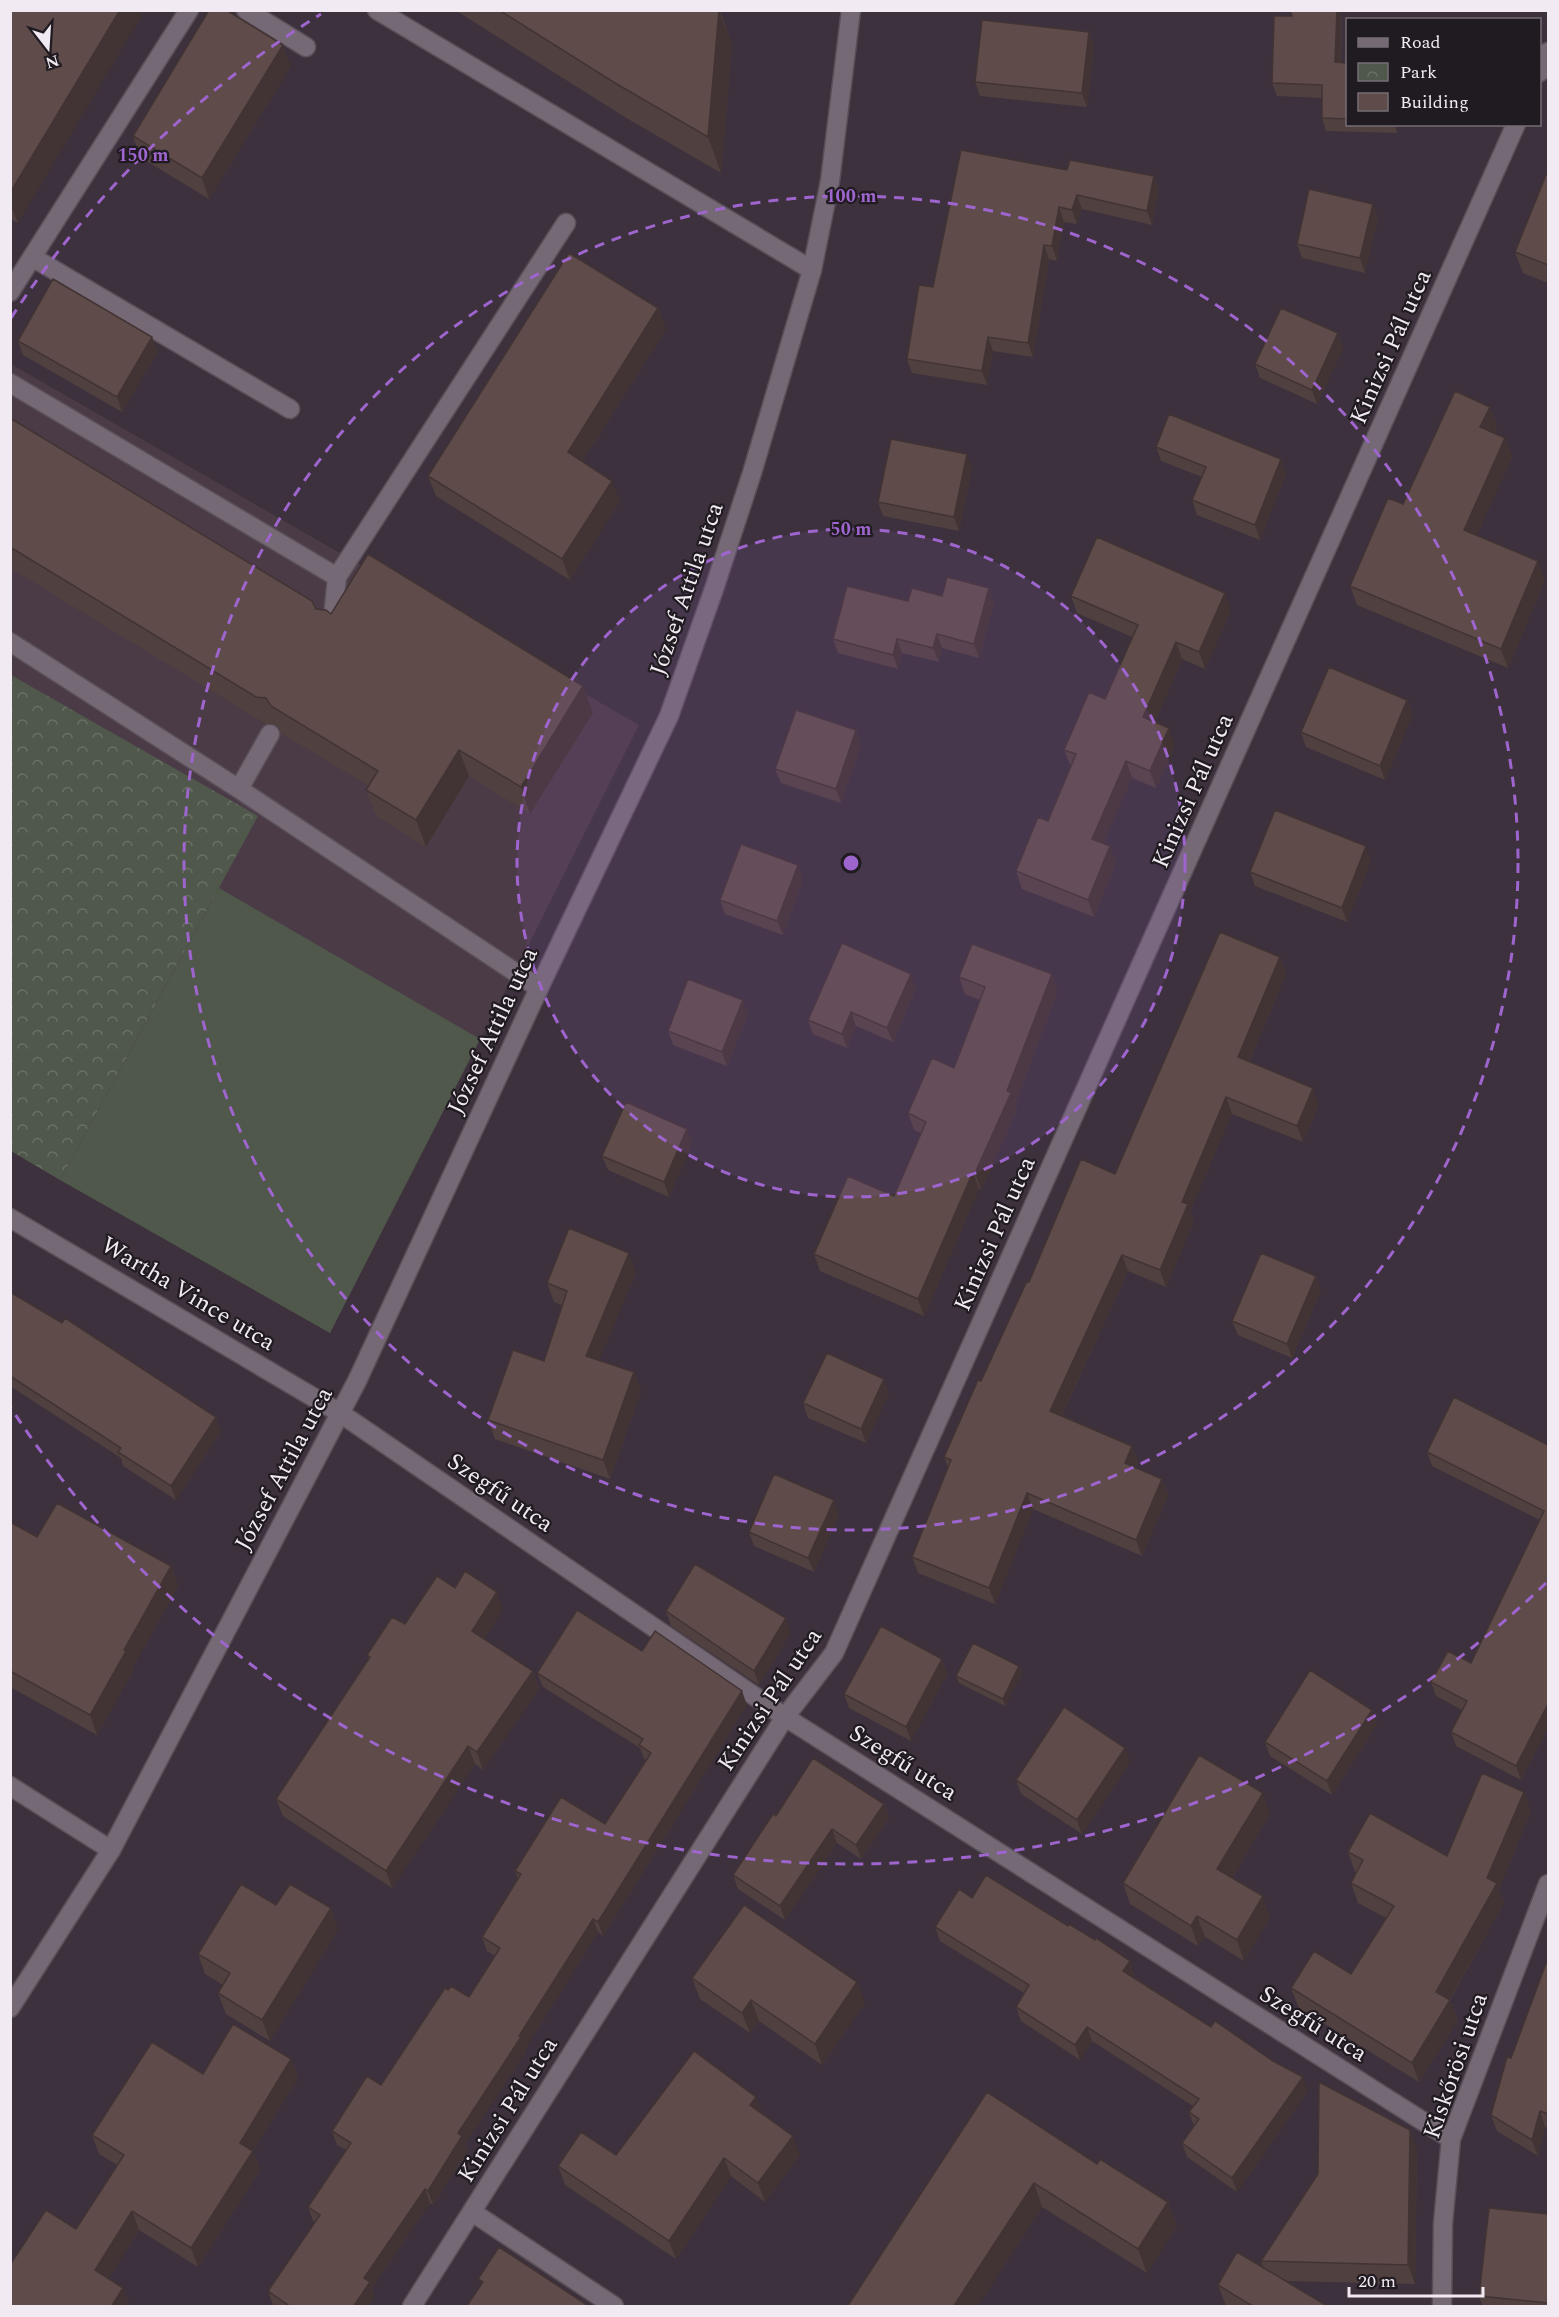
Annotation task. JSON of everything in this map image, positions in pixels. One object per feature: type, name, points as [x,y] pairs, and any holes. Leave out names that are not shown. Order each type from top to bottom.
[{"type":"street","points":[[10,292],[189,10]]},
{"type":"street","points":[[246,10],[306,47]]},
{"type":"street","points":[[377,10],[812,270]]},
{"type":"street","name":"József Attila utca","points":[[10,2008],[111,1850],[357,1381],[539,988],[669,716],[752,473],[812,270],[830,181],[851,10]]},
{"type":"street","points":[[1541,68],[1548,52]]},
{"type":"street","name":"Kinizsi Pál utca","points":[[412,2307],[785,1717],[834,1653],[1515,126]]},
{"type":"street","points":[[332,626],[337,577],[566,223]]},
{"type":"street","points":[[33,257],[290,409]]},
{"type":"street","points":[[10,383],[337,577]]},
{"type":"street","points":[[10,642],[240,789],[539,988]]},
{"type":"street","points":[[240,789],[270,734]]},
{"type":"street","name":"Wartha Vince utca","points":[[10,1218],[340,1413]]},
{"type":"street","name":"Szegfű utca","points":[[340,1413],[785,1717],[1450,2139]]},
{"type":"street","points":[[10,1786],[111,1850]]},
{"type":"street","name":"Kiskőrösi utca","points":[[1442,2307],[1443,2223],[1450,2139],[1548,1884]]},
{"type":"street","points":[[472,2212],[614,2307]]},
{"type":"shaded area","points":[[11,364],[639,725],[330,1333],[11,1151]]},
{"type":"green space","points":[[11,675],[258,816],[60,1180],[11,1151]]},
{"type":"green space","points":[[219,888],[480,1039],[330,1333],[60,1180]]},
{"type":"building","points":[[10,10],[120,10],[10,193]]},
{"type":"building","points":[[209,10],[226,10],[283,45],[202,178],[133,136]]},
{"type":"building","points":[[499,10],[719,10],[708,137],[615,83]]},
{"type":"building","points":[[1290,10],[1337,10],[1335,62],[1346,63],[1346,119],[1322,118],[1322,85],[1272,83],[1274,16],[1292,16]]},
{"type":"building","points":[[982,20],[1089,32],[1082,93],[975,82]]},
{"type":"building","points":[[961,150],[1067,170],[1070,160],[1154,176],[1147,211],[1077,195],[1072,210],[1059,207],[1052,246],[1044,245],[1028,343],[988,337],[982,371],[907,359],[919,285],[933,287]]},
{"type":"building","points":[[1548,170],[1548,265],[1515,252]]},
{"type":"building","points":[[1309,189],[1373,204],[1360,258],[1297,244]]},
{"type":"building","points":[[569,253],[658,308],[568,452],[612,481],[562,559],[428,476]]},
{"type":"building","points":[[53,279],[152,337],[117,397],[18,341]]},
{"type":"building","points":[[1281,308],[1338,333],[1312,390],[1255,364]]},
{"type":"building","points":[[1455,391],[1490,407],[1480,427],[1505,438],[1464,530],[1538,561],[1501,649],[1350,586],[1388,498],[1403,504]]},
{"type":"building","points":[[1169,414],[1281,459],[1255,525],[1192,500],[1206,467],[1156,447]]},
{"type":"building","points":[[10,418],[312,601],[316,609],[326,610],[331,614],[368,554],[583,686],[521,787],[459,750],[416,820],[366,790],[378,771],[271,706],[266,698],[256,697],[10,547]]},
{"type":"building","points":[[891,439],[967,454],[954,517],[878,502]]},
{"type":"building","points":[[1097,537],[1225,593],[1199,652],[1176,642],[1143,717],[1169,728],[1150,771],[1126,761],[1092,839],[1110,846],[1088,900],[1016,871],[1038,817],[1048,821],[1076,754],[1064,750],[1089,692],[1105,699],[1138,625],[1071,596]]},
{"type":"building","points":[[947,577],[989,588],[974,644],[937,634],[933,648],[897,639],[893,655],[833,639],[847,586],[908,601],[912,588],[942,596]]},
{"type":"building","points":[[1329,667],[1407,700],[1380,766],[1301,732]]},
{"type":"building","points":[[796,710],[856,730],[836,789],[775,769]]},
{"type":"building","points":[[1275,810],[1366,846],[1342,908],[1250,872]]},
{"type":"building","points":[[741,844],[798,865],[777,921],[720,900]]},
{"type":"building","points":[[1220,932],[1280,957],[1238,1057],[1313,1088],[1297,1126],[1226,1097],[1182,1202],[1188,1204],[1160,1270],[1122,1255],[1050,1411],[1132,1446],[1125,1463],[1162,1479],[1136,1540],[1027,1493],[989,1588],[912,1557],[951,1460],[944,1457],[978,1380],[981,1381],[1027,1281],[1029,1282],[1081,1159],[1115,1174]]},
{"type":"building","points":[[842,943],[911,974],[887,1028],[851,1012],[842,1034],[808,1020]]},
{"type":"building","points":[[972,944],[1052,974],[1007,1091],[1011,1093],[975,1173],[973,1172],[918,1299],[814,1254],[848,1176],[894,1196],[926,1122],[908,1113],[932,1058],[954,1068],[985,987],[959,977]]},
{"type":"building","points":[[688,979],[743,1000],[722,1052],[668,1031]]},
{"type":"building","points":[[626,1102],[687,1129],[664,1182],[602,1156]]},
{"type":"building","points":[[569,1228],[629,1253],[586,1356],[634,1372],[603,1460],[488,1420],[513,1350],[544,1361],[567,1291],[547,1283]]},
{"type":"building","points":[[1261,1253],[1316,1276],[1287,1344],[1232,1321]]},
{"type":"building","points":[[10,1292],[62,1323],[65,1318],[216,1417],[171,1486],[118,1452],[121,1448],[10,1376]]},
{"type":"building","points":[[827,1353],[884,1379],[861,1429],[803,1403]]},
{"type":"building","points":[[1454,1397],[1548,1445],[1548,1704],[1516,1766],[1451,1732],[1467,1701],[1431,1682],[1448,1651],[1471,1663],[1544,1511],[1427,1452]]},
{"type":"building","points":[[774,1474],[834,1500],[808,1558],[749,1532]]},
{"type":"building","points":[[57,1503],[171,1566],[90,1715],[10,1671],[10,1522],[37,1537]]},
{"type":"building","points":[[695,1564],[786,1618],[754,1671],[666,1611]]},
{"type":"building","points":[[465,1571],[497,1592],[472,1631],[533,1671],[477,1752],[468,1746],[386,1871],[276,1799],[370,1657],[367,1655],[392,1617],[405,1624],[437,1576],[455,1588]]},
{"type":"building","points":[[577,1610],[642,1651],[655,1631],[742,1691],[598,1922],[593,1919],[519,2036],[521,2037],[458,2133],[462,2136],[428,2191],[425,2189],[364,2278],[370,2282],[353,2307],[291,2307],[268,2291],[320,2215],[308,2207],[351,2143],[332,2131],[367,2076],[381,2085],[445,1988],[448,1990],[451,1986],[469,1997],[500,1948],[482,1937],[521,1874],[515,1871],[561,1797],[605,1824],[651,1753],[639,1745],[643,1739],[537,1673]]},
{"type":"building","points":[[881,1626],[942,1659],[906,1727],[844,1694]]},
{"type":"building","points":[[973,1643],[1019,1666],[1003,1699],[956,1676]]},
{"type":"building","points":[[1310,1670],[1372,1710],[1327,1781],[1265,1742]]},
{"type":"building","points":[[1064,1707],[1125,1748],[1077,1820],[1016,1780]]},
{"type":"building","points":[[1199,1755],[1263,1793],[1217,1869],[1263,1896],[1237,1940],[1197,1916],[1191,1926],[1123,1883]]},
{"type":"building","points":[[813,1758],[884,1804],[856,1845],[832,1829],[780,1906],[733,1875],[773,1814],[776,1816]]},
{"type":"building","points":[[1482,1773],[1524,1792],[1487,1878],[1497,1883],[1436,1992],[1450,2000],[1412,2063],[1291,1988],[1314,1951],[1351,1974],[1394,1906],[1351,1883],[1363,1860],[1348,1852],[1370,1813],[1447,1856]]},
{"type":"building","points":[[986,1875],[1068,1926],[1069,1924],[1095,1940],[1096,1938],[1130,1961],[1123,1971],[1211,2027],[1215,2021],[1273,2061],[1303,2077],[1232,2178],[1182,2143],[1199,2119],[1189,2112],[1199,2099],[1087,2027],[1075,2045],[1016,2007],[1029,1985],[935,1927],[959,1889],[972,1898]]},
{"type":"building","points":[[241,1884],[276,1905],[290,1884],[331,1908],[262,2020],[218,1993],[230,1973],[198,1954]]},
{"type":"building","points":[[744,1905],[857,1982],[815,2044],[751,2000],[742,2013],[692,1978]]},
{"type":"building","points":[[1548,1958],[1548,2114],[1540,2111],[1532,2140],[1491,2115],[1507,2057],[1511,2058]]},
{"type":"building","points":[[233,2024],[291,2059],[240,2143],[253,2151],[191,2248],[132,2211],[95,2270],[123,2288],[111,2307],[10,2307],[10,2265],[46,2210],[76,2229],[124,2155],[92,2135],[152,2042],[203,2074]]},
{"type":"building","points":[[694,2051],[756,2097],[750,2105],[793,2136],[758,2183],[724,2158],[669,2241],[558,2166],[581,2132],[616,2155]]},
{"type":"building","points":[[1319,2082],[1410,2130],[1408,2265],[1261,2261],[1318,2174]]},
{"type":"building","points":[[987,2092],[1097,2164],[1100,2159],[1168,2202],[1138,2249],[1034,2183],[953,2307],[847,2307]]},
{"type":"building","points":[[1489,2208],[1548,2214],[1548,2303],[1479,2296]]},
{"type":"building","points":[[499,2247],[590,2307],[466,2307],[483,2282],[478,2279]]},
{"type":"building","points":[[1237,2252],[1329,2307],[1254,2307],[1218,2285]]}]
